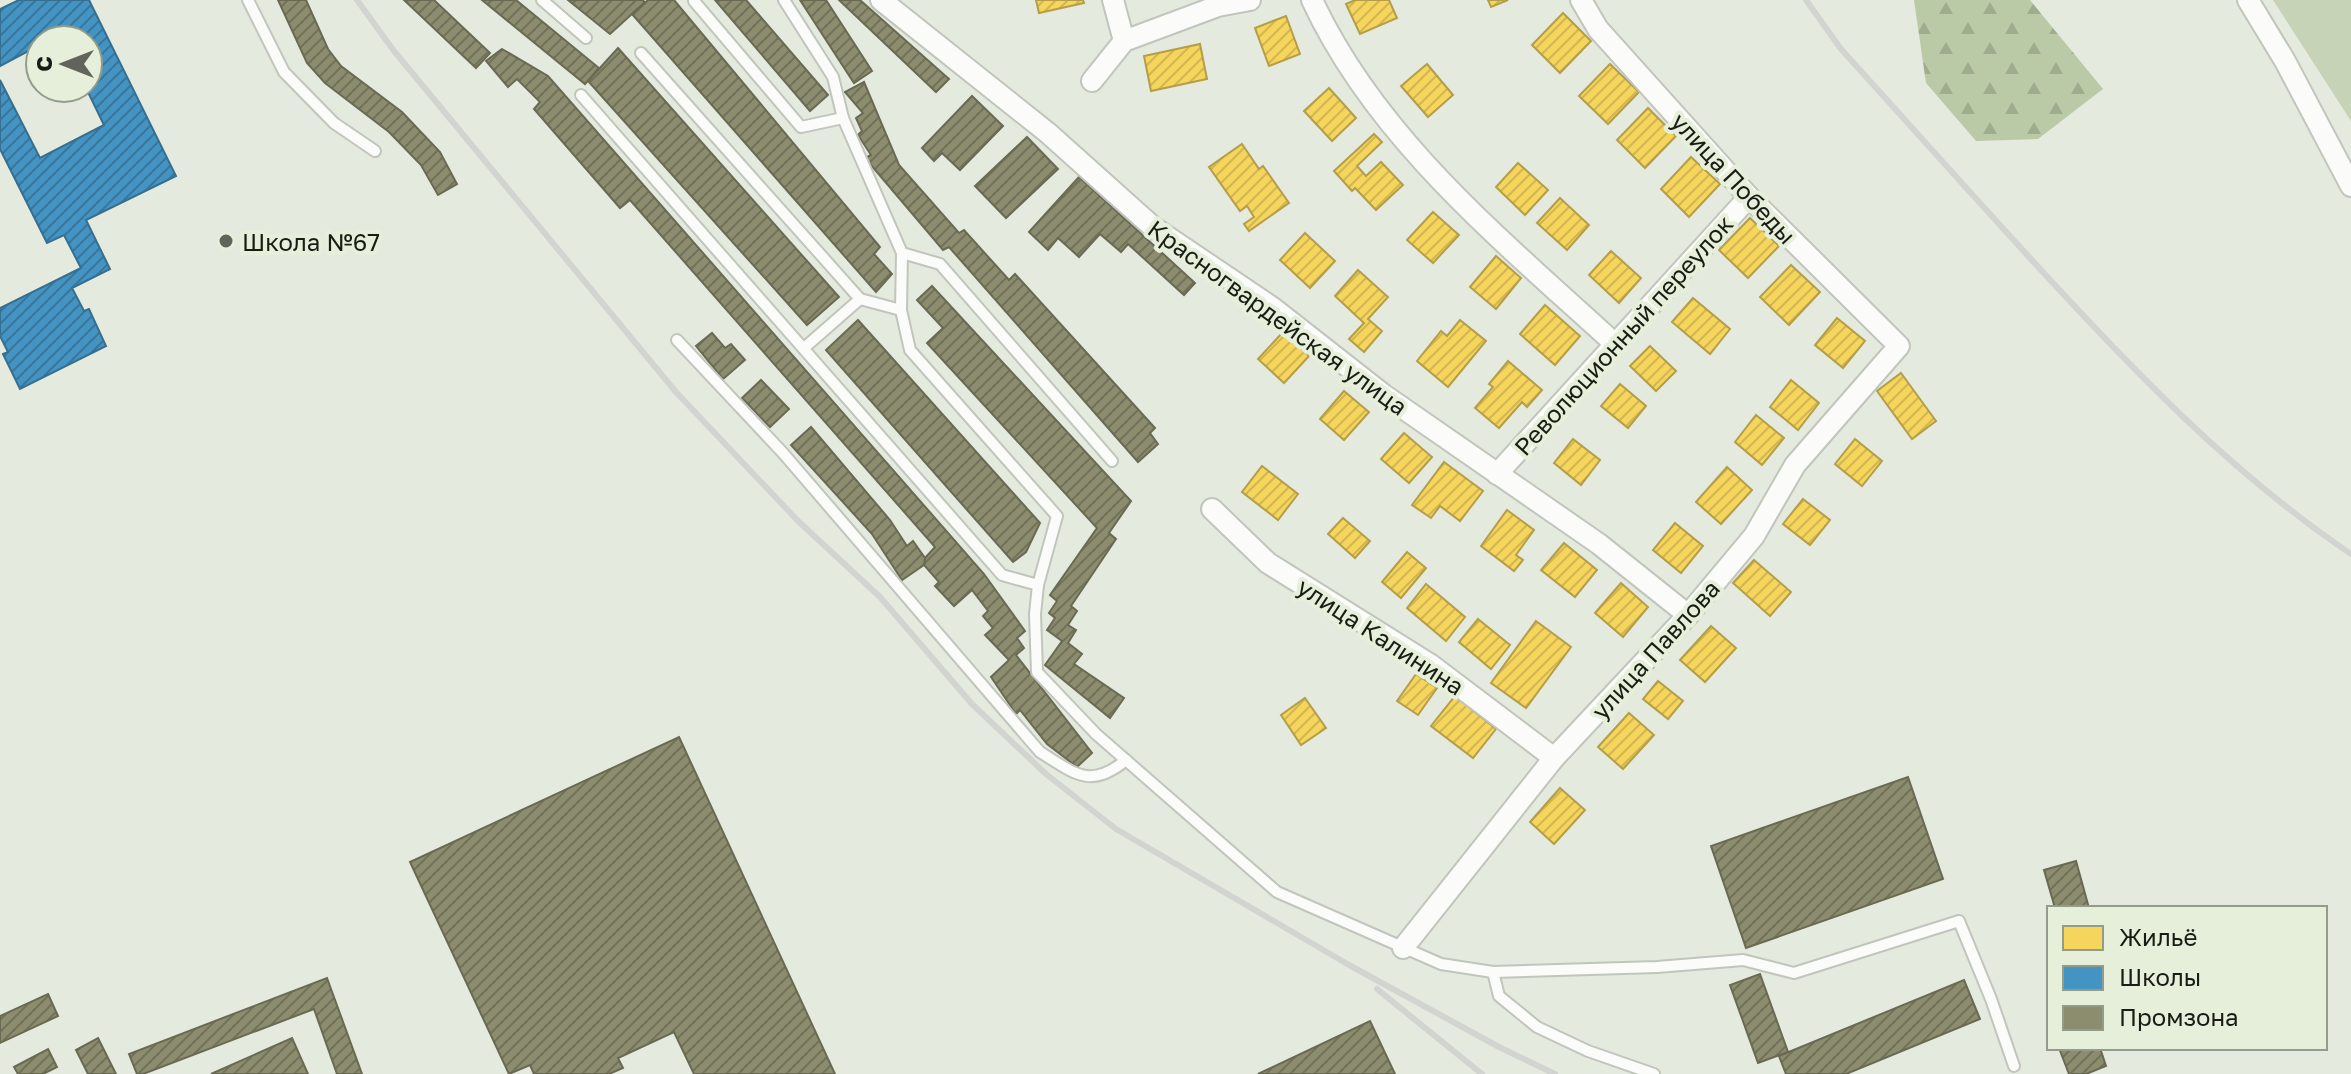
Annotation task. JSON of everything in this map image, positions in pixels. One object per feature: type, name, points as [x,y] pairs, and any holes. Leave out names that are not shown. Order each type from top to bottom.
[{"type":"street","name":"Красногвардейская улица","points":[[881,0],[1048,133],[1153,227],[1273,308],[1384,395],[1599,544],[1688,615]]},
{"type":"street","points":[[1113,0],[1124,41]]},
{"type":"street","points":[[1092,81],[1124,41],[1218,6],[1250,0]]},
{"type":"street","points":[[1312,0],[1362,89],[1426,163],[1493,232],[1615,344]]},
{"type":"street","name":"улица Победы","points":[[1581,0],[1598,29],[1749,197],[1899,346]]},
{"type":"street","points":[[2248,0],[2285,61],[2351,186]]},
{"type":"street","name":"Революционный переулок","points":[[1497,474],[1749,197]]},
{"type":"street","name":"улица Павлова","points":[[1403,948],[1554,758],[1688,615],[1754,536],[1795,465],[1899,346]]},
{"type":"street","name":"улица Калинина","points":[[1212,509],[1268,563],[1431,665],[1554,758]]},
{"type":"lane","points":[[248,0],[284,72],[334,123],[375,151]]},
{"type":"lane","points":[[542,0],[586,38]]},
{"type":"lane","points":[[784,0],[833,77],[843,118],[902,253],[901,310],[910,350],[1057,516],[1038,585],[1035,614],[1037,672],[1096,734],[1277,892],[1441,964],[1493,972],[1657,967],[1743,960],[1794,973],[1959,921],[2014,1066]]},
{"type":"lane","points":[[694,1],[801,127],[843,118]]},
{"type":"lane","points":[[641,53],[860,299],[901,310]]},
{"type":"lane","points":[[581,95],[1002,575],[1038,585]]},
{"type":"lane","points":[[902,253],[940,264],[1112,461]]},
{"type":"lane","points":[[804,348],[860,299]]},
{"type":"lane","points":[[677,340],[783,453],[1040,752],[1081,777],[1111,773],[1126,760]]},
{"type":"lane","points":[[1493,972],[1499,996],[1537,1027],[1588,1051],[1654,1074]]},
{"type":"green space","points":[[1914,0],[2030,0],[2103,89],[2038,139],[1976,141],[1926,83]]},
{"type":"green space","points":[[2273,0],[2351,0],[2351,121]]},
{"type":"building: Жильё","points":[[1036,0],[1083,0],[1084,3],[1039,13]]},
{"type":"building: Жильё","points":[[1355,0],[1389,0],[1397,18],[1360,34],[1346,4]]},
{"type":"building: Жильё","points":[[1488,0],[1508,0],[1491,7]]},
{"type":"building: Жильё","points":[[1563,13],[1591,41],[1560,73],[1532,45]]},
{"type":"building: Жильё","points":[[1286,16],[1300,54],[1269,66],[1255,28]]},
{"type":"building: Жильё","points":[[1200,44],[1207,79],[1151,91],[1144,56]]},
{"type":"building: Жильё","points":[[1427,64],[1453,95],[1428,117],[1401,86]]},
{"type":"building: Жильё","points":[[1610,64],[1639,92],[1608,124],[1579,96]]},
{"type":"building: Жильё","points":[[1329,88],[1356,118],[1332,141],[1304,111]]},
{"type":"building: Жильё","points":[[1648,108],[1676,136],[1645,168],[1617,140]]},
{"type":"building: Жильё","points":[[1374,134],[1382,142],[1357,166],[1366,176],[1381,162],[1403,185],[1376,210],[1355,188],[1352,191],[1334,171]]},
{"type":"building: Жильё","points":[[1242,144],[1259,169],[1263,166],[1289,203],[1249,231],[1244,224],[1254,217],[1247,206],[1240,211],[1209,167]]},
{"type":"building: Жильё","points":[[1691,157],[1720,184],[1689,217],[1661,189]]},
{"type":"building: Жильё","points":[[1518,163],[1548,190],[1525,215],[1496,187]]},
{"type":"building: Жильё","points":[[1560,198],[1589,225],[1567,250],[1537,223]]},
{"type":"building: Жильё","points":[[1433,212],[1459,235],[1433,263],[1407,240]]},
{"type":"building: Жильё","points":[[1750,218],[1779,246],[1748,278],[1719,250]]},
{"type":"building: Жильё","points":[[1305,233],[1335,261],[1310,288],[1280,260]]},
{"type":"building: Жильё","points":[[1611,251],[1641,278],[1619,303],[1589,275]]},
{"type":"building: Жильё","points":[[1496,256],[1521,278],[1496,309],[1470,287]]},
{"type":"building: Жильё","points":[[1791,265],[1820,292],[1789,325],[1760,297]]},
{"type":"building: Жильё","points":[[1358,270],[1388,297],[1368,319],[1382,331],[1364,352],[1349,339],[1364,323],[1335,296]]},
{"type":"building: Жильё","points":[[1693,298],[1730,329],[1710,354],[1672,322]]},
{"type":"building: Жильё","points":[[1545,305],[1580,336],[1555,365],[1520,334]]},
{"type":"building: Жильё","points":[[1837,318],[1865,341],[1843,368],[1815,345]]},
{"type":"building: Жильё","points":[[1460,320],[1486,341],[1448,387],[1417,361],[1441,331],[1447,336]]},
{"type":"building: Жильё","points":[[1283,332],[1309,356],[1284,383],[1258,359]]},
{"type":"building: Жильё","points":[[1650,346],[1676,371],[1656,391],[1630,366]]},
{"type":"building: Жильё","points":[[1508,361],[1542,390],[1527,407],[1522,402],[1499,428],[1475,408],[1493,387],[1489,384]]},
{"type":"building: Жильё","points":[[1901,373],[1936,421],[1912,439],[1877,391]]},
{"type":"building: Жильё","points":[[1791,380],[1819,403],[1798,430],[1770,407]]},
{"type":"building: Жильё","points":[[1620,384],[1646,406],[1628,428],[1601,406]]},
{"type":"building: Жильё","points":[[1344,391],[1369,412],[1344,440],[1320,419]]},
{"type":"building: Жильё","points":[[1756,415],[1784,438],[1762,465],[1735,442]]},
{"type":"building: Жильё","points":[[1404,433],[1432,457],[1409,483],[1381,459]]},
{"type":"building: Жильё","points":[[1573,439],[1600,460],[1581,485],[1554,463]]},
{"type":"building: Жильё","points":[[1855,439],[1882,461],[1862,486],[1835,464]]},
{"type":"building: Жильё","points":[[1444,462],[1483,491],[1460,521],[1440,506],[1431,518],[1412,505]]},
{"type":"building: Жильё","points":[[1262,466],[1298,494],[1278,520],[1242,492]]},
{"type":"building: Жильё","points":[[1727,467],[1752,490],[1721,524],[1696,502]]},
{"type":"building: Жильё","points":[[1803,499],[1830,520],[1810,545],[1783,524]]},
{"type":"building: Жильё","points":[[1507,510],[1534,530],[1516,555],[1523,560],[1514,571],[1481,546]]},
{"type":"building: Жильё","points":[[1343,518],[1370,541],[1355,558],[1328,534]]},
{"type":"building: Жильё","points":[[1675,523],[1703,546],[1681,573],[1653,550]]},
{"type":"building: Жильё","points":[[1564,543],[1597,570],[1575,597],[1541,570]]},
{"type":"building: Жильё","points":[[1407,552],[1426,568],[1401,598],[1382,582]]},
{"type":"building: Жильё","points":[[1754,560],[1791,592],[1770,616],[1733,583]]},
{"type":"building: Жильё","points":[[1621,583],[1648,607],[1623,637],[1595,613]]},
{"type":"building: Жильё","points":[[1426,584],[1465,617],[1446,641],[1407,608]]},
{"type":"building: Жильё","points":[[1478,619],[1510,645],[1491,669],[1459,642]]},
{"type":"building: Жильё","points":[[1536,621],[1571,647],[1526,708],[1491,683]]},
{"type":"building: Жильё","points":[[1711,626],[1736,648],[1705,682],[1680,660]]},
{"type":"building: Жильё","points":[[1416,674],[1437,688],[1418,715],[1397,701]]},
{"type":"building: Жильё","points":[[1658,681],[1683,701],[1668,719],[1643,699]]},
{"type":"building: Жильё","points":[[1455,696],[1496,729],[1473,758],[1431,726]]},
{"type":"building: Жильё","points":[[1305,698],[1326,728],[1301,745],[1281,715]]},
{"type":"building: Жильё","points":[[1629,713],[1654,735],[1623,769],[1598,747]]},
{"type":"building: Жильё","points":[[1560,788],[1585,810],[1554,844],[1530,822]]},
{"type":"building: Школы","points":[[19,0],[89,0],[101,24],[24,24],[24,53],[0,66],[0,9]]},
{"type":"building: Школы","points":[[104,30],[176,176],[86,220],[110,269],[72,288],[84,311],[89,309],[106,346],[20,389],[3,354],[8,352],[0,336],[0,308],[81,268],[64,235],[47,243],[0,149],[0,80],[40,158],[104,125],[94,104],[104,104]]},
{"type":"building: Промзона","points":[[278,0],[306,0],[328,49],[341,66],[402,112],[440,152],[457,184],[438,195],[421,165],[389,132],[325,83],[307,63]]},
{"type":"building: Промзона","points":[[404,0],[434,0],[490,53],[476,68]]},
{"type":"building: Промзона","points":[[482,0],[516,0],[599,68],[585,84]]},
{"type":"building: Промзона","points":[[568,0],[642,0],[645,2],[610,34]]},
{"type":"building: Промзона","points":[[648,0],[674,0],[880,247],[874,254],[892,274],[876,292],[632,14]]},
{"type":"building: Промзона","points":[[715,0],[746,0],[828,95],[810,111]]},
{"type":"building: Промзона","points":[[800,0],[826,0],[872,71],[854,83]]},
{"type":"building: Промзона","points":[[839,0],[860,0],[949,79],[936,92]]},
{"type":"building: Промзона","points":[[618,48],[839,297],[807,325],[588,81]]},
{"type":"building: Промзона","points":[[502,49],[548,76],[984,574],[1025,631],[1017,638],[1024,648],[1016,655],[1092,753],[1077,767],[1047,744],[1020,710],[1016,714],[991,677],[1009,660],[985,635],[993,628],[983,616],[988,611],[972,590],[954,606],[935,586],[939,582],[924,565],[925,558],[935,547],[630,200],[620,208],[534,109],[540,102],[517,79],[508,87],[486,61]]},
{"type":"building: Промзона","points":[[864,82],[899,165],[959,233],[964,230],[1009,280],[1015,274],[1155,428],[1150,433],[1158,444],[1138,462],[949,247],[943,250],[865,158],[871,155],[858,135],[862,131],[856,118],[863,113],[845,92]]},
{"type":"building: Промзона","points":[[972,96],[1003,126],[960,170],[942,153],[934,161],[922,148]]},
{"type":"building: Промзона","points":[[1027,137],[1058,169],[1006,218],[975,186]]},
{"type":"building: Промзона","points":[[1079,177],[1195,283],[1184,295],[1128,244],[1121,252],[1100,234],[1079,257],[1058,238],[1048,250],[1029,232]]},
{"type":"building: Промзона","points":[[932,286],[1131,501],[1109,533],[1116,539],[1071,606],[1077,611],[1068,625],[1076,630],[1068,643],[1082,654],[1074,664],[1124,698],[1110,718],[1045,665],[1062,641],[1047,630],[1055,618],[1049,613],[1057,601],[1050,595],[1097,528],[927,343],[943,328],[917,300]]},
{"type":"building: Промзона","points":[[858,320],[1040,523],[1026,552],[1013,562],[826,350]]},
{"type":"building: Промзона","points":[[712,333],[725,348],[731,344],[745,360],[723,379],[696,346]]},
{"type":"building: Промзона","points":[[761,380],[789,409],[770,427],[742,398]]},
{"type":"building: Промзона","points":[[811,427],[890,520],[907,546],[913,541],[925,558],[924,565],[902,580],[872,534],[791,445]]},
{"type":"building: Промзона","points":[[679,737],[835,1074],[694,1074],[674,1032],[618,1058],[623,1068],[609,1074],[534,1074],[530,1065],[509,1074],[410,862]]},
{"type":"building: Промзона","points":[[1908,777],[1943,879],[1746,948],[1711,846]]},
{"type":"building: Промзона","points":[[2076,861],[2088,906],[2054,906],[2044,870]]},
{"type":"building: Промзона","points":[[1760,974],[1788,1052],[1758,1063],[1730,985]]},
{"type":"building: Промзона","points":[[327,978],[362,1074],[337,1074],[314,1009],[137,1074],[129,1054]]},
{"type":"building: Промзона","points":[[1964,980],[1980,1019],[1846,1074],[1786,1074],[1779,1056]]},
{"type":"building: Промзона","points":[[48,994],[58,1016],[0,1043],[0,1016]]},
{"type":"building: Промзона","points":[[1370,1021],[1395,1074],[1258,1074]]},
{"type":"building: Промзона","points":[[98,1038],[116,1074],[88,1074],[76,1050]]},
{"type":"building: Промзона","points":[[292,1038],[308,1074],[211,1074]]},
{"type":"building: Промзона","points":[[48,1049],[57,1067],[43,1074],[18,1074],[14,1067]]},
{"type":"building: Промзона","points":[[2060,1050],[2101,1050],[2106,1066],[2086,1074],[2069,1074]]},
{"type":"railway","points":[[357,0],[394,51],[676,392],[798,521],[880,597],[972,704],[1046,774],[1116,829],[1349,965],[1555,1074]]},
{"type":"railway","points":[[1806,0],[1841,49],[2142,377],[2263,488],[2351,554]]},
{"type":"railway","points":[[1377,989],[1482,1074]]},
{"type":"place","name":"Школа №67","points":[[226,241]]}]
